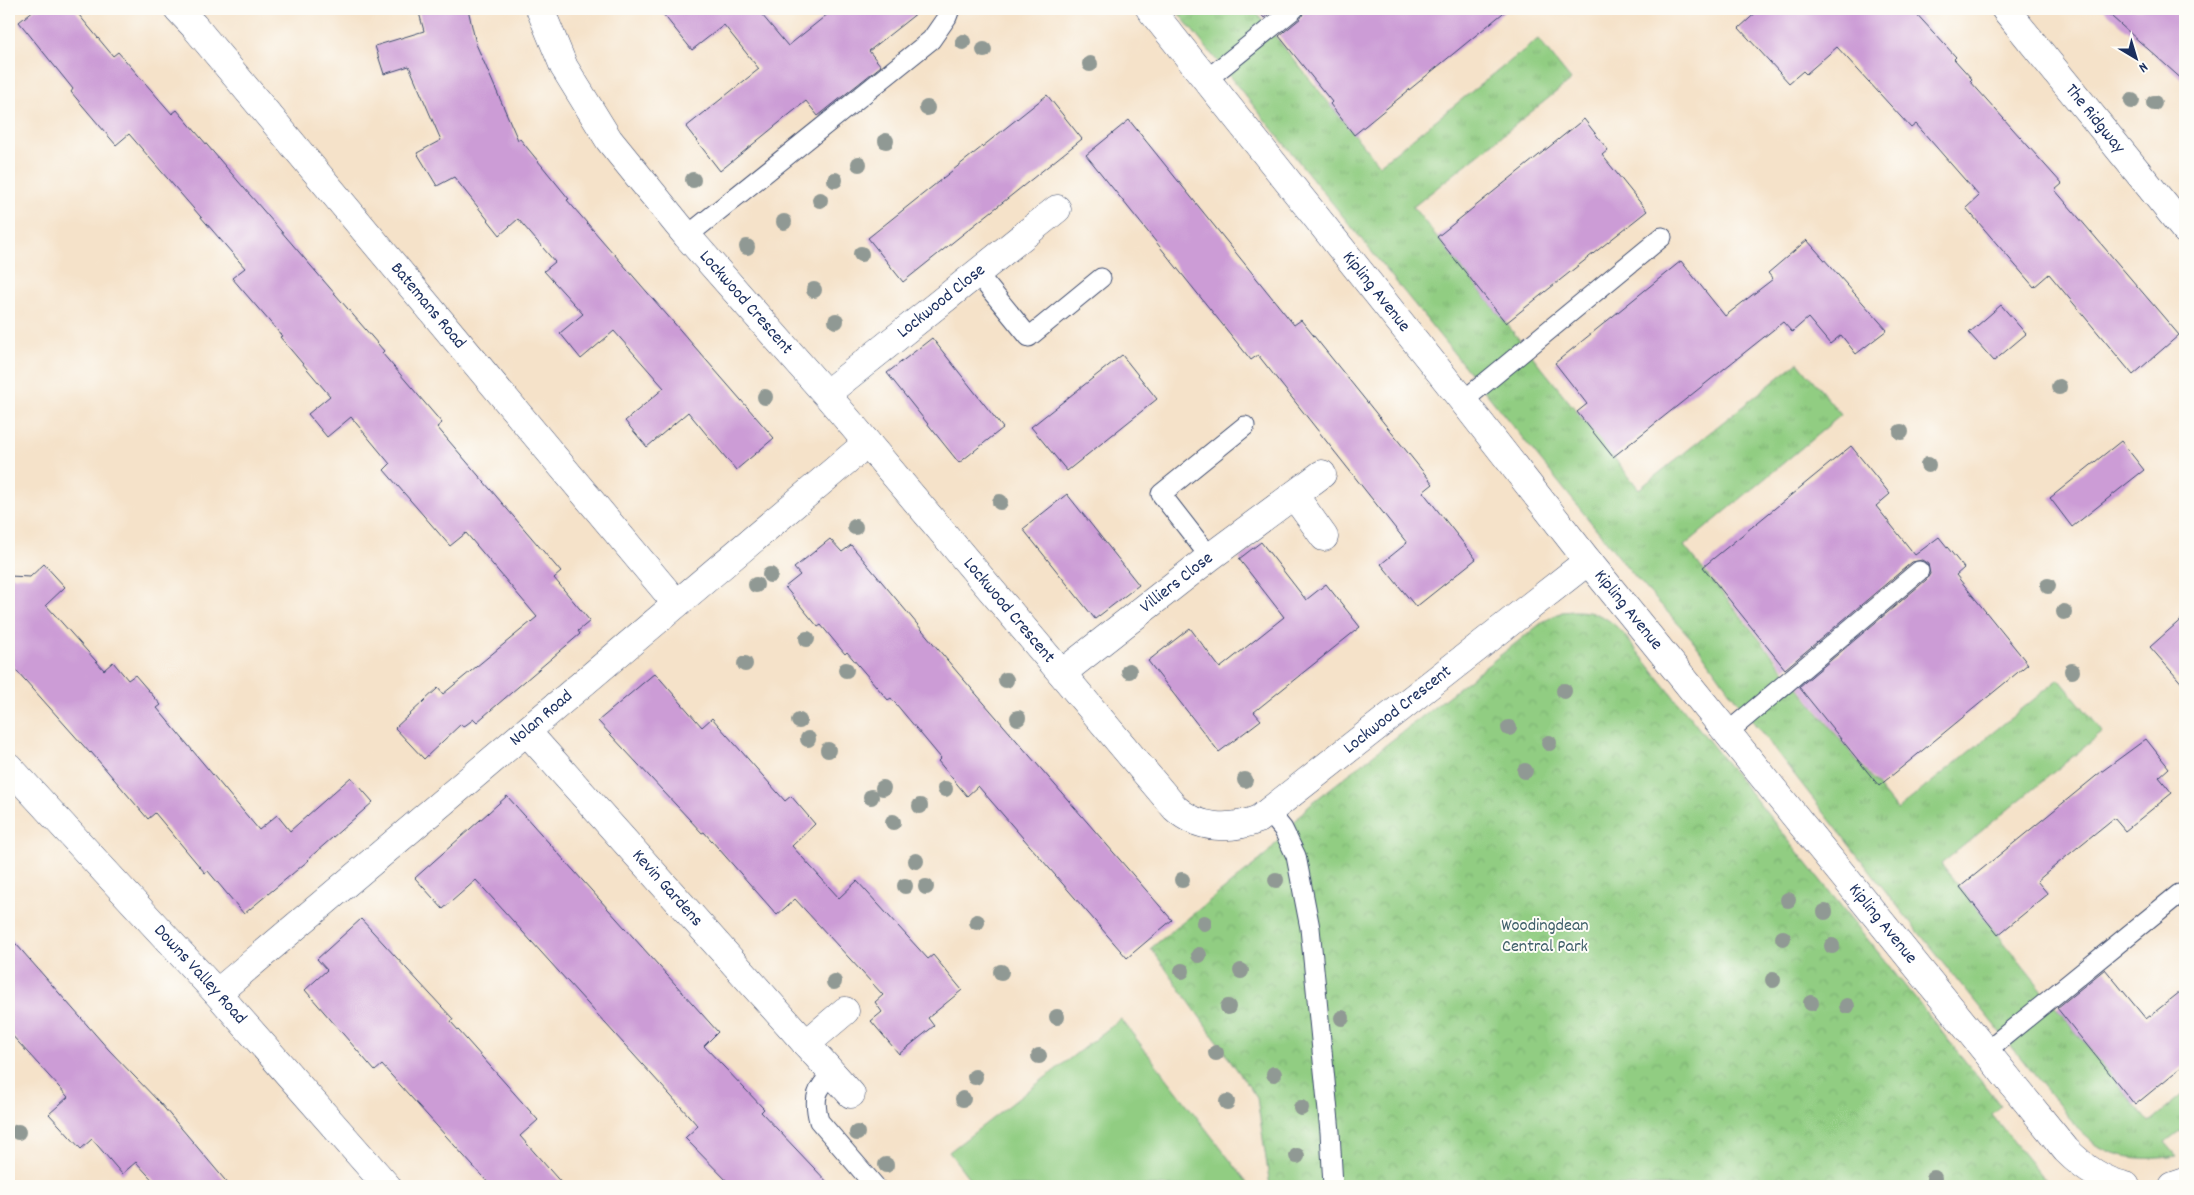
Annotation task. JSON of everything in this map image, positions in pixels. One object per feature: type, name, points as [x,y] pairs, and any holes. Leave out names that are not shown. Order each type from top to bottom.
[{"type":"street","name":"Batemans Road","points":[[178,9],[676,603]]},
{"type":"street","name":"Lockwood Crescent","points":[[540,9],[552,41],[577,91],[609,140],[687,236],[826,394],[1175,808],[1188,818],[1210,826],[1224,827],[1249,823],[1269,812],[1588,561]]},
{"type":"street","name":"Kipling Avenue","points":[[1150,9],[1463,401],[1588,561],[2066,1150],[2079,1163],[2109,1181],[2126,1186]]},
{"type":"street","name":"The Ridgway","points":[[2005,9],[2185,230]]},
{"type":"street","name":"Lockwood Close","points":[[826,394],[1057,209]]},
{"type":"street","name":"Nolan Road","points":[[217,993],[867,443]]},
{"type":"street","name":"Villiers Close","points":[[1062,674],[1210,557],[1322,474]]},
{"type":"street","points":[[1294,495],[1324,537]]},
{"type":"street","name":"Kevin Gardens","points":[[526,732],[851,1094]]},
{"type":"street","name":"Downs Valley Road","points":[[9,767],[217,993],[388,1186]]},
{"type":"street","points":[[806,1044],[845,1011]]},
{"type":"street","points":[[2173,1186],[2185,1182]]},
{"type":"lane","points":[[687,236],[931,40],[947,17],[950,9]]},
{"type":"lane","points":[[1206,80],[1294,9]]},
{"type":"lane","points":[[1463,401],[1662,237]]},
{"type":"lane","points":[[976,272],[1029,337],[1102,278]]},
{"type":"lane","points":[[1210,557],[1161,494],[1245,426]]},
{"type":"lane","points":[[1728,732],[1919,571]]},
{"type":"lane","points":[[1269,812],[1283,829],[1296,856],[1310,928],[1330,1132],[1333,1186]]},
{"type":"lane","points":[[1986,1051],[2179,894]]},
{"type":"lane","points":[[833,1073],[823,1083],[816,1096],[816,1109],[820,1121],[875,1186]]},
{"type":"green space","points":[[1175,9],[1253,9],[1379,165],[1538,39],[1571,80],[1413,207],[1639,489],[1798,362],[1841,415],[1684,546],[1897,810],[2059,679],[2103,732],[1941,864],[2149,1123],[2185,1093],[2185,1127],[2165,1142],[2177,1156],[2157,1158],[2128,1157],[2100,1147],[2081,1132],[1894,902],[1736,700],[1692,639],[1632,573]]},
{"type":"green space","name":"Woodingdean Central Park","points":[[1574,611],[1600,615],[1621,631],[2001,1106],[1992,1115],[2050,1186],[1270,1186],[1257,1098],[1151,948],[1265,856],[1308,806],[1544,621],[1562,612]]},
{"type":"green space","points":[[1121,1019],[1250,1186],[975,1186],[949,1152]]},
{"type":"building","points":[[35,9],[74,9],[113,56],[118,52],[172,114],[177,110],[384,351],[382,353],[442,423],[437,427],[561,572],[554,578],[590,621],[578,631],[580,634],[477,722],[474,719],[463,727],[461,724],[424,759],[395,728],[438,688],[443,694],[537,617],[466,533],[450,546],[384,470],[390,464],[351,417],[327,437],[308,414],[330,396],[232,278],[245,268],[129,134],[116,145],[71,92],[73,89],[19,22]]},
{"type":"building","points":[[418,9],[468,9],[476,44],[518,140],[520,139],[569,199],[567,200],[774,438],[736,470],[688,412],[647,447],[625,421],[664,388],[614,331],[581,359],[560,333],[583,314],[544,271],[555,262],[518,219],[500,235],[454,177],[437,186],[417,153],[441,140],[409,66],[384,74],[375,46],[424,31]]},
{"type":"building","points":[[659,9],[757,9],[788,46],[834,9],[922,9],[869,51],[881,66],[818,116],[806,101],[720,171],[686,127],[759,69],[724,25],[692,50]]},
{"type":"building","points":[[1257,9],[1276,9],[1264,18]]},
{"type":"building","points":[[1305,9],[1508,9],[1354,135],[1330,104],[1332,102],[1279,36],[1301,18]]},
{"type":"building","points":[[1760,9],[1912,9],[1956,57],[1954,59],[1972,79],[1970,81],[2062,184],[2055,190],[2179,335],[2133,375],[2049,274],[2034,287],[1966,208],[1979,196],[1916,124],[1911,128],[1837,47],[1806,74],[1803,71],[1789,83],[1739,28]]},
{"type":"building","points":[[2103,9],[2185,9],[2185,82]]},
{"type":"building","points":[[1047,95],[1082,139],[903,282],[868,238]]},
{"type":"building","points":[[1584,119],[1608,150],[1602,155],[1647,211],[1506,323],[1437,237]]},
{"type":"building","points":[[1129,120],[1294,325],[1301,320],[1433,484],[1423,492],[1476,559],[1416,607],[1381,564],[1407,543],[1258,355],[1251,360],[1086,155]]},
{"type":"building","points":[[1807,240],[1887,330],[1856,354],[1841,335],[1830,344],[1808,318],[1792,332],[1783,322],[1613,457],[1577,412],[1587,404],[1555,363],[1681,261],[1725,316],[1773,279],[1768,273]]},
{"type":"building","points":[[2001,305],[2026,334],[1994,361],[1969,333]]},
{"type":"building","points":[[932,338],[1003,428],[959,463],[887,373]]},
{"type":"building","points":[[1122,355],[1157,399],[1067,471],[1031,427]]},
{"type":"building","points":[[2121,441],[2144,470],[2072,527],[2050,498]]},
{"type":"building","points":[[1851,446],[1890,494],[1876,506],[1915,555],[1939,537],[1964,568],[1956,575],[2028,664],[1879,786],[1799,687],[1926,580],[1930,574],[1928,564],[1922,560],[1912,562],[1785,669],[1703,567]]},
{"type":"building","points":[[1067,494],[1139,585],[1095,619],[1023,529]]},
{"type":"building","points":[[830,539],[842,552],[851,545],[958,673],[1172,920],[1127,958],[978,786],[967,796],[938,761],[941,758],[891,698],[888,700],[821,625],[818,627],[785,587],[800,575],[794,568]]},
{"type":"building","points":[[1261,542],[1306,600],[1326,584],[1360,627],[1254,712],[1261,720],[1219,752],[1148,661],[1190,628],[1220,668],[1284,617],[1239,559]]},
{"type":"building","points":[[44,564],[65,587],[46,605],[104,670],[113,662],[128,680],[135,675],[161,705],[157,708],[259,830],[277,815],[290,831],[351,777],[373,802],[309,860],[244,914],[208,871],[205,873],[155,813],[148,819],[91,752],[9,662],[9,576],[30,577]]},
{"type":"building","points":[[2185,616],[2185,687],[2150,647]]},
{"type":"building","points":[[655,673],[702,727],[712,718],[785,801],[791,796],[815,824],[792,846],[839,898],[857,881],[928,959],[933,955],[962,990],[928,1018],[934,1026],[899,1054],[871,1021],[882,1012],[875,1002],[883,995],[795,899],[777,915],[704,832],[702,833],[598,721]]},
{"type":"building","points":[[2146,739],[2169,768],[2159,777],[2172,793],[2125,831],[2114,818],[2062,860],[2037,881],[2048,894],[1998,935],[1960,887],[2101,772]]},
{"type":"building","points":[[507,796],[718,1032],[704,1046],[764,1109],[761,1112],[831,1186],[732,1186],[685,1138],[698,1126],[476,880],[443,909],[415,878]]},
{"type":"building","points":[[361,919],[453,1019],[451,1022],[538,1120],[520,1136],[564,1186],[491,1186],[382,1065],[375,1071],[305,990],[327,970],[317,959]]},
{"type":"building","points":[[9,936],[109,1050],[160,1103],[230,1186],[158,1186],[136,1162],[122,1174],[92,1139],[81,1149],[49,1114],[68,1097],[9,1032]]},
{"type":"building","points":[[2105,969],[2146,1019],[2185,988],[2185,1064],[2135,1105],[2057,1008]]}]
